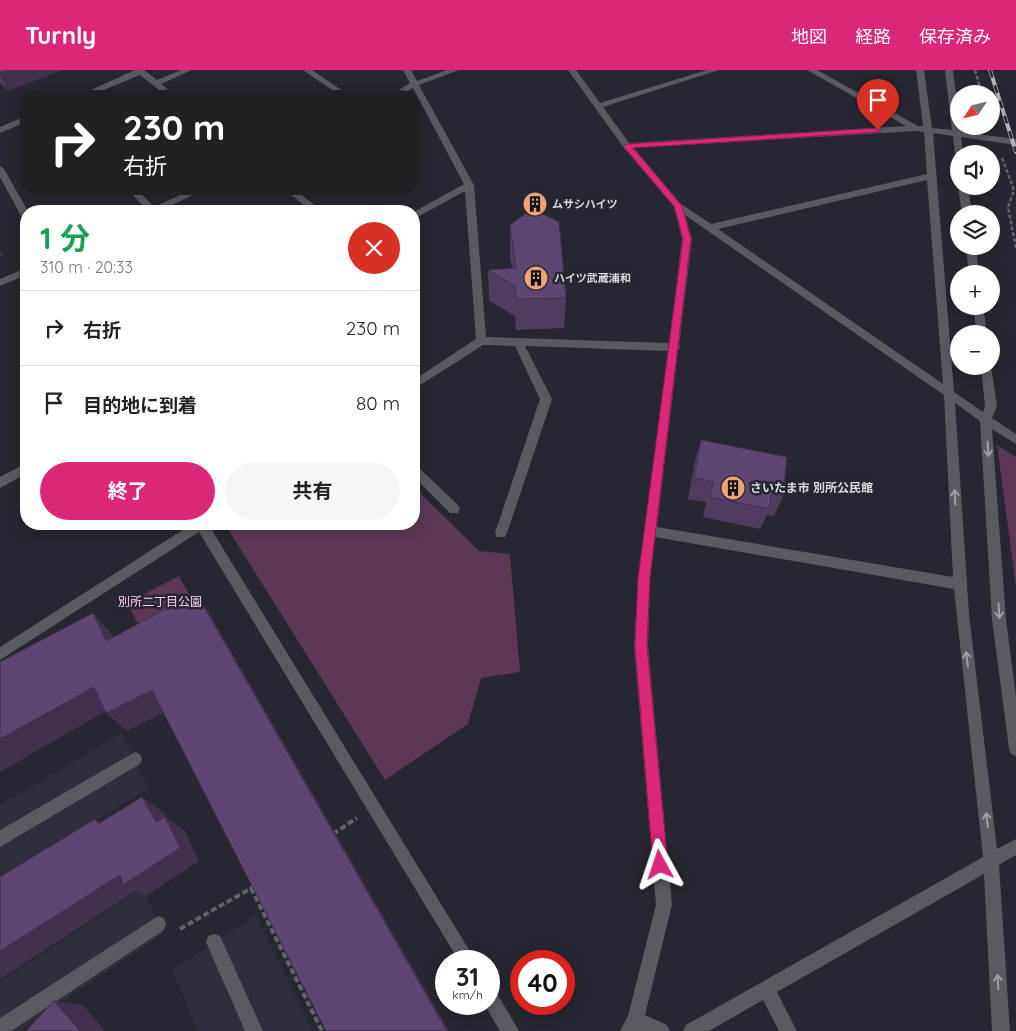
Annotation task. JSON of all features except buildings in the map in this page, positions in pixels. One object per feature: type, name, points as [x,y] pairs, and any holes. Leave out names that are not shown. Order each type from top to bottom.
[{"type":"street","points":[[156,83],[188,70]]},
{"type":"street","points":[[307,70],[337,90]]},
{"type":"street","points":[[408,70],[418,90]]},
{"type":"street","points":[[404,90],[455,70]]},
{"type":"street","points":[[572,70],[627,146],[678,206],[1016,440]]},
{"type":"street","points":[[597,106],[715,70]]},
{"type":"street","points":[[811,70],[922,129]]},
{"type":"street","points":[[920,70],[922,129],[931,176],[949,395],[960,584],[992,861],[1001,1031]]},
{"type":"street","points":[[949,70],[951,85]]},
{"type":"street","points":[[96,90],[140,71],[165,90]]},
{"type":"street","points":[[420,93],[469,185],[481,341]]},
{"type":"street","points":[[0,130],[20,122]]},
{"type":"street","points":[[627,146],[922,129],[950,134]]},
{"type":"street","points":[[958,145],[957,135],[1016,142]]},
{"type":"street","points":[[0,169],[20,205]]},
{"type":"street","points":[[709,228],[931,176]]},
{"type":"street","points":[[420,213],[469,185]]},
{"type":"street","points":[[138,195],[147,205]]},
{"type":"street","points":[[166,205],[187,195]]},
{"type":"street","points":[[297,195],[309,205]]},
{"type":"street","points":[[661,1031],[633,1025],[664,905],[641,646],[644,578],[675,346],[687,239],[678,206]]},
{"type":"street","points":[[0,283],[20,274]]},
{"type":"street","points":[[420,381],[481,341],[675,346]]},
{"type":"street","points":[[501,533],[546,399],[518,342]]},
{"type":"street","points":[[987,375],[991,406],[986,420],[999,619],[1016,749]]},
{"type":"street","points":[[0,483],[20,471]]},
{"type":"street","points":[[420,476],[454,509]]},
{"type":"street","points":[[0,654],[192,530]]},
{"type":"street","points":[[205,530],[461,950]]},
{"type":"street","points":[[650,531],[960,584]]},
{"type":"street","points":[[0,840],[135,759]]},
{"type":"street","points":[[692,1031],[1016,847]]},
{"type":"street","points":[[0,1028],[158,924]]},
{"type":"street","points":[[214,942],[254,1031]]},
{"type":"street","points":[[766,989],[788,1031]]},
{"type":"street","points":[[500,1014],[510,1031]]},
{"type":"path","points":[[975,70],[979,85]]},
{"type":"path","points":[[995,140],[1014,190],[1008,207],[1016,248]]},
{"type":"path","points":[[324,840],[357,818]]},
{"type":"path","points":[[176,931],[259,883]]},
{"type":"path","points":[[251,888],[322,1031]]},
{"type":"shaded area","points":[[122,733],[149,788],[0,880],[0,805]]},
{"type":"shaded area","points":[[143,888],[163,934],[18,1031],[0,1031],[0,981]]},
{"type":"shaded area","points":[[256,915],[312,1031],[198,1031],[172,970]]},
{"type":"green space","points":[[997,445],[1016,457],[1016,587]]},
{"type":"green space","points":[[420,493],[479,551],[510,554],[520,672],[481,678],[468,724],[385,780],[229,530],[420,530]]},
{"type":"green space","name":"別所二丁目公園","points":[[179,576],[193,602],[141,629],[127,603]]},
{"type":"railway","points":[[990,70],[1016,152]]},
{"type":"place","name":"ムサシハイツ","points":[[535,204]]},
{"type":"place","name":"ハイツ武蔵浦和","points":[[536,278]]},
{"type":"place","name":"さいたま市 別所公民館","points":[[733,488]]},
{"type":"route","points":[[660,865],[641,646],[644,578],[675,346],[687,239],[678,206],[627,146],[878,130]]}]
